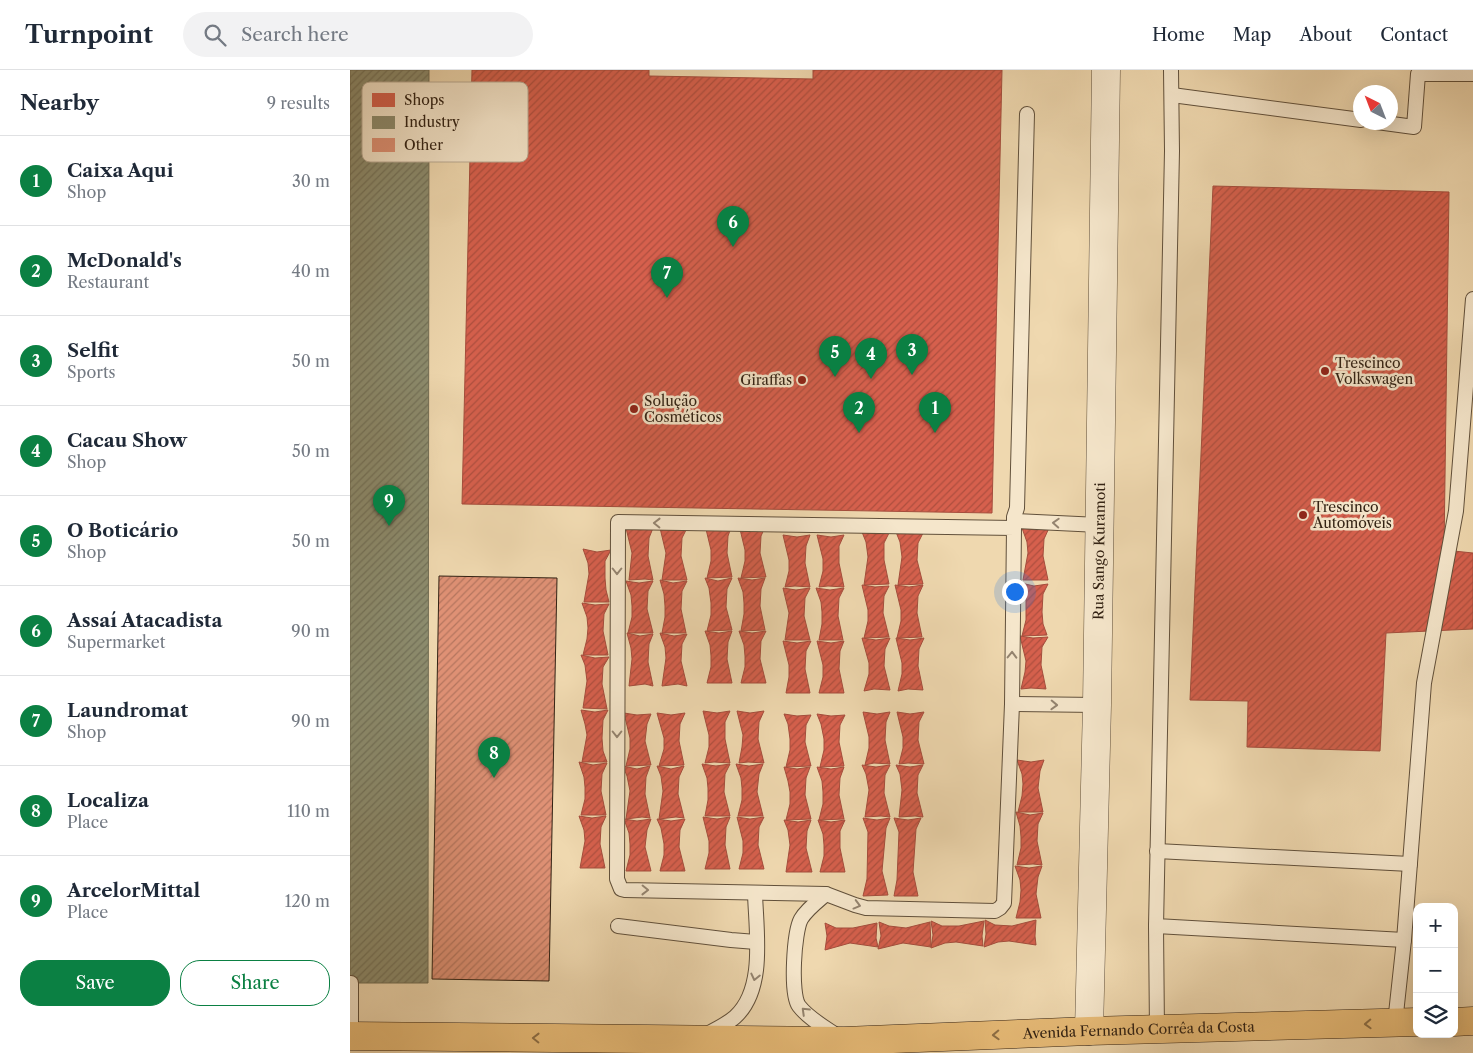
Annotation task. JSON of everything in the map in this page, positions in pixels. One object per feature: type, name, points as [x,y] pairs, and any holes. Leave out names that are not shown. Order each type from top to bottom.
[{"type":"highway","points":[[1458,1022],[1473,1021]]},
{"type":"highway","name":"Avenida Fernando Corrêa da Costa","points":[[351,1036],[844,1040],[1089,1031],[1406,1023]]},
{"type":"street","name":"Rua Sango Kuramoti","points":[[1089,1031],[1097,706],[1106,70]]},
{"type":"lane","points":[[1157,1030],[1157,851],[1172,151],[1171,70]]},
{"type":"lane","points":[[1398,125],[1414,128],[1418,74],[1473,74]]},
{"type":"lane","points":[[1172,94],[1353,119]]},
{"type":"lane","points":[[1027,114],[1017,508],[1014,524],[1012,704],[1004,902],[995,911],[866,908],[826,894],[621,889],[618,883],[618,522],[696,524],[1014,524],[1099,525]]},
{"type":"lane","points":[[1406,1023],[1404,940],[1424,684],[1456,511],[1472,334],[1473,299]]},
{"type":"lane","points":[[1012,704],[1097,706]]},
{"type":"lane","points":[[1157,851],[1410,864]]},
{"type":"lane","points":[[696,1040],[735,1017],[749,1000],[756,972],[755,893]]},
{"type":"lane","points":[[826,894],[802,917],[797,928],[794,993],[800,1007],[807,1014],[844,1040]]},
{"type":"lane","points":[[618,926],[756,942]]},
{"type":"lane","points":[[1156,926],[1404,940]]},
{"type":"lane","points":[[351,983],[351,1036]]},
{"type":"building: Shops","points":[[472,70],[649,70],[649,76],[813,79],[813,70],[1002,70],[992,513],[462,504],[470,162],[528,162],[528,82],[472,82]]},
{"type":"building: Shops","name":"Trescinco Volkswagen","points":[[1213,186],[1449,192],[1444,550],[1473,553],[1473,629],[1386,633],[1380,751],[1247,747],[1248,701],[1190,700]]},
{"type":"building: Shops","points":[[705,525],[732,525],[728,536],[727,553],[732,577],[707,578],[711,561],[711,550]]},
{"type":"building: Shops","points":[[739,525],[766,525],[761,536],[760,553],[766,577],[741,578],[745,561],[745,550]]},
{"type":"building: Shops","points":[[626,528],[640,530],[653,528],[649,538],[648,556],[653,580],[629,580],[632,553]]},
{"type":"building: Shops","points":[[660,528],[687,528],[682,538],[681,556],[687,580],[662,580],[666,553]]},
{"type":"building: Shops","points":[[1022,528],[1035,530],[1049,528],[1044,539],[1043,556],[1048,580],[1023,580],[1028,553],[1027,542]]},
{"type":"building: Shops","points":[[862,532],[889,533],[884,543],[884,560],[889,584],[864,585],[868,557],[866,542]]},
{"type":"building: Shops","points":[[896,532],[923,533],[918,543],[917,560],[923,584],[898,585],[902,557],[900,542]]},
{"type":"building: Shops","points":[[783,535],[797,537],[810,535],[806,546],[805,563],[810,587],[785,587],[789,571],[789,560]]},
{"type":"building: Shops","points":[[817,535],[831,537],[844,535],[839,546],[839,563],[844,587],[819,587],[823,571],[823,559]]},
{"type":"building: Shops","points":[[583,549],[597,552],[611,550],[605,561],[606,590],[609,602],[584,602],[589,574],[588,563]]},
{"type":"building: Shops","points":[[705,578],[718,581],[732,578],[727,589],[726,607],[732,630],[707,631],[711,615],[711,603],[709,588]]},
{"type":"building: Shops","points":[[738,578],[752,580],[765,578],[761,589],[760,606],[765,630],[741,631],[744,603],[743,592]]},
{"type":"building: Shops","points":[[660,580],[673,583],[687,581],[682,591],[681,609],[686,633],[662,633],[665,606]]},
{"type":"building: Shops","points":[[626,581],[639,583],[653,581],[648,591],[647,609],[653,633],[628,633],[632,617],[632,606],[631,595]]},
{"type":"building: Shops","points":[[1021,583],[1034,586],[1048,584],[1043,594],[1042,612],[1043,624],[1047,635],[1022,636],[1026,620],[1026,597]]},
{"type":"building: Shops","points":[[862,585],[875,587],[889,586],[884,596],[883,613],[889,637],[864,638],[868,621],[868,610]]},
{"type":"building: Shops","points":[[895,585],[909,587],[923,585],[918,596],[917,613],[922,637],[897,638],[901,621],[901,610]]},
{"type":"building: Shops","points":[[783,588],[796,590],[810,588],[805,598],[804,616],[810,640],[785,640],[789,613]]},
{"type":"building: Shops","points":[[816,588],[830,590],[844,588],[839,598],[838,616],[843,640],[819,640],[822,612]]},
{"type":"building: Shops","points":[[582,603],[595,605],[609,604],[604,614],[603,631],[608,655],[583,655],[588,628],[587,617]]},
{"type":"building: Shops","points":[[705,631],[719,633],[732,631],[728,642],[727,659],[732,683],[707,683],[711,667],[711,656],[710,645]]},
{"type":"building: Shops","points":[[739,631],[752,633],[766,631],[761,641],[760,659],[766,683],[741,683],[745,667],[745,656],[744,645]]},
{"type":"building: Shops","points":[[627,633],[640,636],[653,634],[649,644],[648,662],[653,686],[645,684],[629,686],[632,659]]},
{"type":"building: Shops","points":[[660,633],[674,636],[687,634],[682,644],[681,661],[687,686],[678,684],[662,686],[666,658],[665,647]]},
{"type":"building: Shops","points":[[1020,636],[1033,638],[1048,637],[1042,647],[1041,665],[1046,689],[1021,689],[1026,661]]},
{"type":"building: Shops","points":[[862,638],[876,640],[890,638],[885,649],[884,666],[890,690],[874,689],[864,691],[869,674],[869,663]]},
{"type":"building: Shops","points":[[896,638],[910,640],[924,638],[919,649],[918,666],[923,690],[908,689],[898,691],[902,674],[902,663]]},
{"type":"building: Shops","points":[[783,641],[797,643],[811,641],[806,651],[805,669],[810,693],[786,693],[789,665]]},
{"type":"building: Shops","points":[[817,641],[831,643],[844,641],[840,651],[839,669],[844,693],[819,693],[823,677],[823,665]]},
{"type":"building: Shops","points":[[581,655],[595,658],[609,657],[603,667],[602,684],[607,709],[583,708],[587,681],[585,665]]},
{"type":"building: Shops","points":[[581,710],[595,712],[608,710],[603,720],[602,738],[603,751],[607,762],[582,762],[587,735]]},
{"type":"building: Shops","points":[[703,711],[717,713],[730,711],[725,722],[725,739],[730,763],[705,763],[709,747],[709,735]]},
{"type":"building: Shops","points":[[737,711],[750,713],[764,711],[759,722],[758,739],[764,763],[739,763],[743,735]]},
{"type":"building: Shops","points":[[863,712],[877,714],[890,712],[886,722],[885,740],[890,764],[874,763],[865,765],[869,748],[869,737]]},
{"type":"building: Shops","points":[[897,712],[910,714],[924,712],[919,722],[918,740],[924,764],[899,764],[903,748],[903,737]]},
{"type":"building: Shops","points":[[624,713],[637,715],[651,714],[647,724],[645,741],[651,765],[626,766],[630,749],[630,738]]},
{"type":"building: Shops","points":[[657,713],[671,715],[685,713],[680,724],[679,741],[684,765],[659,766],[664,749],[664,738]]},
{"type":"building: Shops","points":[[784,714],[797,716],[811,715],[806,725],[805,742],[811,766],[786,767],[790,750],[790,739],[788,724]]},
{"type":"building: Shops","points":[[817,714],[845,715],[840,725],[839,742],[844,766],[820,767],[824,750],[824,739]]},
{"type":"building: Shops","points":[[1017,760],[1031,762],[1044,760],[1040,771],[1038,788],[1043,812],[1018,812],[1023,784]]},
{"type":"building: Shops","points":[[579,762],[593,765],[607,763],[602,774],[601,791],[606,815],[581,815],[585,799],[585,787]]},
{"type":"building: Shops","points":[[702,764],[716,766],[730,764],[725,774],[724,792],[730,816],[705,816],[708,788]]},
{"type":"building: Shops","points":[[736,764],[749,766],[763,764],[759,774],[757,792],[763,816],[738,816],[742,800],[742,788]]},
{"type":"building: Shops","points":[[862,765],[876,767],[890,765],[885,775],[884,793],[890,817],[865,817],[869,790]]},
{"type":"building: Shops","points":[[896,765],[910,767],[923,765],[918,775],[917,793],[923,817],[899,817],[902,790],[900,774]]},
{"type":"building: Shops","points":[[623,766],[637,769],[650,766],[646,777],[645,794],[650,818],[626,819],[630,791]]},
{"type":"building: Shops","points":[[657,766],[671,769],[684,766],[679,777],[678,794],[684,818],[659,819],[663,791],[661,776]]},
{"type":"building: Shops","points":[[784,767],[797,769],[810,767],[806,778],[805,795],[811,819],[786,820],[790,804],[790,792]]},
{"type":"building: Shops","points":[[817,767],[831,769],[844,767],[840,778],[839,795],[844,819],[819,820],[823,804],[823,792],[822,781]]},
{"type":"building: Shops","points":[[1016,812],[1030,815],[1043,813],[1038,824],[1037,841],[1042,865],[1017,865],[1021,848],[1021,837]]},
{"type":"building: Shops","points":[[579,816],[592,818],[606,816],[601,827],[600,844],[605,868],[580,868],[585,841],[584,830]]},
{"type":"building: Shops","points":[[703,817],[717,819],[730,817],[726,827],[725,845],[730,869],[705,869],[709,853],[709,841]]},
{"type":"building: Shops","points":[[737,817],[750,819],[764,817],[759,827],[758,845],[764,869],[739,869],[743,853],[743,841]]},
{"type":"building: Shops","points":[[863,818],[877,820],[890,818],[886,828],[882,871],[888,895],[863,896],[867,879],[868,832]]},
{"type":"building: Shops","points":[[894,818],[908,820],[921,818],[916,829],[913,872],[918,896],[894,896],[897,880],[899,832]]},
{"type":"building: Shops","points":[[624,819],[637,821],[651,819],[647,830],[645,847],[651,871],[626,871],[630,855],[630,844],[629,833]]},
{"type":"building: Shops","points":[[657,819],[671,821],[685,819],[680,830],[679,847],[685,871],[660,871],[664,855],[664,844]]},
{"type":"building: Shops","points":[[784,820],[798,822],[811,820],[807,831],[806,848],[812,872],[786,872],[790,845],[788,830]]},
{"type":"building: Shops","points":[[818,820],[831,822],[845,820],[840,831],[840,848],[845,872],[820,872],[824,856],[824,845],[823,834]]},
{"type":"building: Shops","points":[[1015,866],[1029,868],[1042,866],[1038,877],[1036,894],[1041,918],[1016,918],[1021,890]]},
{"type":"building: Shops","points":[[985,920],[995,925],[1012,926],[1036,920],[1036,945],[1009,941],[998,942],[984,947],[986,934]]},
{"type":"building: Shops","points":[[931,921],[942,926],[959,926],[984,921],[983,946],[956,942],[945,943],[931,948],[933,935]]},
{"type":"building: Shops","points":[[879,922],[889,926],[906,928],[930,922],[931,947],[903,943],[878,949],[881,936]]},
{"type":"building: Shops","points":[[825,923],[836,928],[853,928],[877,923],[876,938],[878,947],[850,943],[825,950],[827,936]]},
{"type":"building: Industry","points":[[350,70],[429,70],[429,82],[362,82],[362,162],[429,162],[428,983],[350,983]]},
{"type":"building: Other","points":[[439,576],[557,578],[549,981],[432,979]]},
{"type":"place","name":"Assaí Atacadista","points":[[733,247]]},
{"type":"place","name":"Laundromat","points":[[667,298]]},
{"type":"place","name":"Trescinco Volkswagen","points":[[1325,371]]},
{"type":"place","name":"Selfit","points":[[912,375]]},
{"type":"place","name":"O Boticário","points":[[835,377]]},
{"type":"place","name":"Cacau Show","points":[[871,379]]},
{"type":"place","name":"Giraffas","points":[[802,380]]},
{"type":"place","name":"Solução Cosméticos","points":[[634,409]]},
{"type":"place","name":"McDonald's","points":[[859,433]]},
{"type":"place","name":"Caixa Aqui","points":[[935,433]]},
{"type":"place","name":"Trescinco Automóveis","points":[[1303,515]]},
{"type":"place","name":"ArcelorMittal","points":[[389,526]]},
{"type":"place","name":"Localiza","points":[[494,778]]}]
